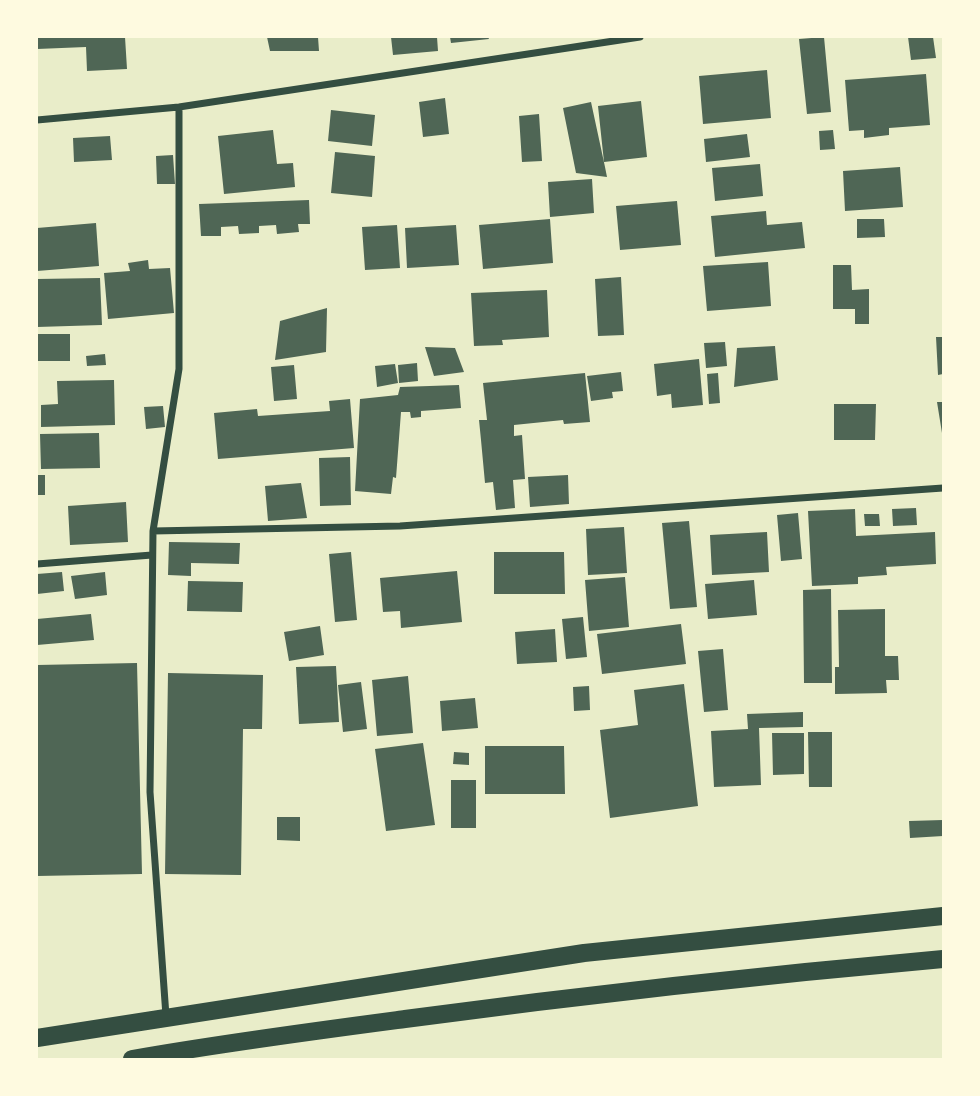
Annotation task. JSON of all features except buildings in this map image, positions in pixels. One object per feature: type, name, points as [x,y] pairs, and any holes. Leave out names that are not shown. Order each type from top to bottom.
[{"type":"main road","points":[[37,1038],[584,953],[943,916]]},
{"type":"main road","points":[[132,1059],[204,1046],[555,999],[734,978],[943,959]]},
{"type":"street","points":[[37,120],[179,107],[640,37]]},
{"type":"street","points":[[166,1018],[150,792],[152,555],[153,531],[180,359],[179,107]]},
{"type":"street","points":[[153,531],[400,526],[943,488]]},
{"type":"street","points":[[37,564],[152,555]]}]
